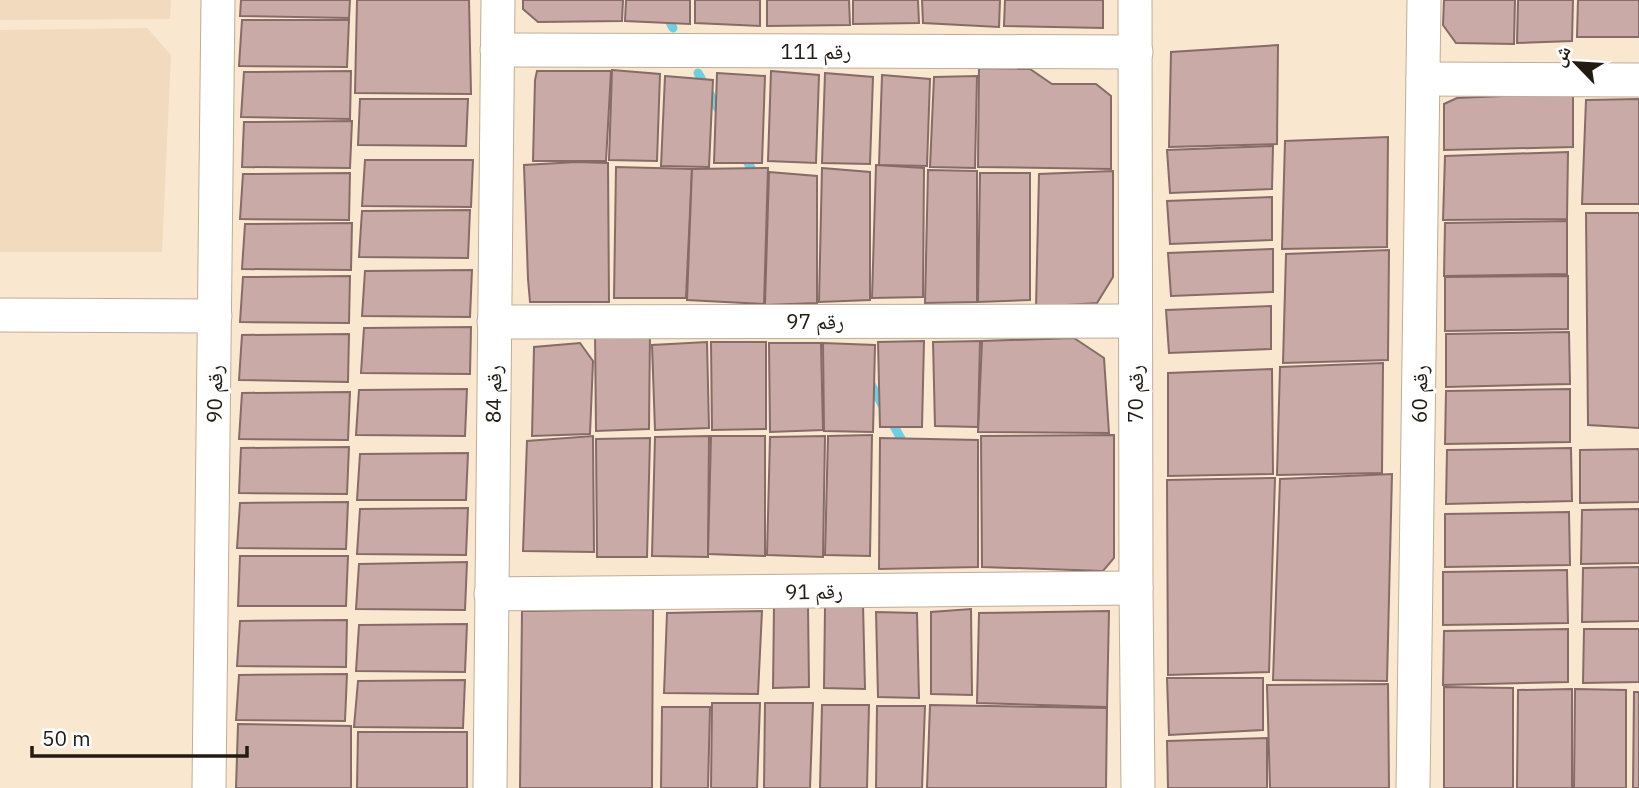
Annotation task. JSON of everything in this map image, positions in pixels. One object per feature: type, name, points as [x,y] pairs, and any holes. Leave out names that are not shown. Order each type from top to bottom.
[{"type":"street","name":"رقم 90","points":[[209,788],[218,0]]},
{"type":"street","name":"رقم 84","points":[[490,788],[498,0]]},
{"type":"street","name":"رقم 70","points":[[1135,0],[1138,788]]},
{"type":"street","name":"رقم 60","points":[[1413,788],[1424,0]]},
{"type":"street","name":"رقم 111","points":[[497,50],[1136,52]]},
{"type":"street","points":[[1423,79],[1639,80]]},
{"type":"street","points":[[0,315],[215,316]]},
{"type":"street","name":"رقم 97","points":[[494,322],[1135,321]]},
{"type":"street","name":"رقم 91","points":[[491,594],[1136,588]]},
{"type":"shaded area","points":[[0,0],[171,0],[170,19],[0,20]]},
{"type":"shaded area","points":[[147,28],[171,55],[162,252],[0,252],[0,30]]},
{"type":"building","points":[[241,0],[350,0],[349,18],[240,16]]},
{"type":"building","points":[[357,0],[469,0],[471,94],[355,93]]},
{"type":"building","points":[[523,0],[623,0],[622,21],[538,22],[523,9]]},
{"type":"building","points":[[626,0],[690,0],[690,24],[625,21]]},
{"type":"building","points":[[695,0],[760,0],[760,26],[695,23]]},
{"type":"building","points":[[767,0],[849,0],[850,25],[767,26]]},
{"type":"building","points":[[853,0],[918,0],[919,23],[853,24]]},
{"type":"building","points":[[922,0],[1000,0],[999,27],[923,23]]},
{"type":"building","points":[[1005,0],[1103,0],[1103,28],[1004,26]]},
{"type":"building","points":[[1444,0],[1515,0],[1514,44],[1456,43],[1443,25]]},
{"type":"building","points":[[1518,0],[1573,0],[1572,41],[1517,43]]},
{"type":"building","points":[[1578,0],[1639,0],[1639,37],[1577,37]]},
{"type":"building","points":[[242,20],[349,20],[347,67],[239,66]]},
{"type":"building","points":[[1278,45],[1277,144],[1169,147],[1171,52]]},
{"type":"building","points":[[979,68],[1030,69],[1052,84],[1096,84],[1111,96],[1111,169],[978,167]]},
{"type":"building","points":[[612,70],[660,74],[657,161],[609,160]]},
{"type":"building","points":[[351,71],[350,119],[241,117],[244,72]]},
{"type":"building","points":[[537,71],[611,71],[606,161],[533,161]]},
{"type":"building","points":[[771,71],[819,75],[816,163],[768,161]]},
{"type":"building","points":[[717,73],[765,76],[762,163],[714,163]]},
{"type":"building","points":[[825,73],[873,77],[870,164],[822,163]]},
{"type":"building","points":[[882,75],[930,79],[927,166],[879,165]]},
{"type":"building","points":[[665,76],[713,80],[709,167],[661,166]]},
{"type":"building","points":[[977,76],[975,168],[930,167],[934,77]]},
{"type":"building","points":[[1573,93],[1573,147],[1444,150],[1444,104],[1457,98]]},
{"type":"building","points":[[360,99],[468,99],[466,146],[358,145]]},
{"type":"building","points":[[1639,99],[1639,204],[1582,204],[1586,100]]},
{"type":"building","points":[[352,121],[350,168],[242,167],[244,122]]},
{"type":"building","points":[[1388,137],[1387,247],[1282,249],[1285,141]]},
{"type":"building","points":[[1273,146],[1272,189],[1170,193],[1167,150]]},
{"type":"building","points":[[1568,152],[1567,219],[1443,220],[1445,156]]},
{"type":"building","points":[[365,160],[473,160],[471,207],[362,206]]},
{"type":"building","points":[[608,163],[609,302],[530,302],[524,165]]},
{"type":"building","points":[[876,165],[924,168],[923,297],[872,298]]},
{"type":"building","points":[[616,167],[692,169],[686,298],[614,298]]},
{"type":"building","points":[[768,168],[764,304],[687,300],[692,169]]},
{"type":"building","points":[[822,168],[870,172],[870,300],[819,302]]},
{"type":"building","points":[[928,170],[977,171],[977,302],[925,303]]},
{"type":"building","points":[[1113,171],[1113,277],[1097,303],[1036,307],[1039,174]]},
{"type":"building","points":[[769,172],[817,176],[817,303],[765,305]]},
{"type":"building","points":[[350,173],[349,220],[240,219],[243,174]]},
{"type":"building","points":[[980,173],[1030,173],[1030,300],[978,302]]},
{"type":"building","points":[[1272,197],[1272,240],[1170,244],[1167,201]]},
{"type":"building","points":[[470,210],[468,258],[359,257],[362,211]]},
{"type":"building","points":[[1586,213],[1639,213],[1639,428],[1588,425]]},
{"type":"building","points":[[1567,221],[1567,274],[1444,276],[1445,223]]},
{"type":"building","points":[[352,223],[351,270],[242,269],[245,224]]},
{"type":"building","points":[[1273,249],[1273,292],[1171,296],[1168,253]]},
{"type":"building","points":[[1389,250],[1388,360],[1283,363],[1286,254]]},
{"type":"building","points":[[472,270],[470,317],[362,316],[365,271]]},
{"type":"building","points":[[350,276],[349,323],[240,322],[243,277]]},
{"type":"building","points":[[1568,276],[1568,329],[1445,331],[1445,277]]},
{"type":"building","points":[[1271,306],[1271,349],[1169,353],[1166,310]]},
{"type":"building","points":[[471,327],[470,374],[361,373],[364,328]]},
{"type":"building","points":[[650,332],[649,429],[596,431],[595,333]]},
{"type":"building","points":[[1569,332],[1570,384],[1446,387],[1446,334]]},
{"type":"building","points":[[349,334],[348,382],[239,380],[242,335]]},
{"type":"building","points":[[1074,338],[1104,358],[1109,433],[978,432],[982,341]]},
{"type":"building","points":[[924,341],[922,427],[880,427],[878,342]]},
{"type":"building","points":[[980,341],[978,427],[935,426],[933,342]]},
{"type":"building","points":[[707,342],[709,428],[655,430],[652,345]]},
{"type":"building","points":[[711,342],[766,342],[766,429],[712,430]]},
{"type":"building","points":[[580,343],[593,361],[590,434],[532,436],[534,347]]},
{"type":"building","points":[[769,343],[821,343],[823,430],[770,432]]},
{"type":"building","points":[[823,343],[875,345],[873,432],[824,431]]},
{"type":"building","points":[[1383,363],[1382,473],[1277,475],[1280,367]]},
{"type":"building","points":[[1272,369],[1273,474],[1168,476],[1168,373]]},
{"type":"building","points":[[467,389],[465,436],[356,435],[359,390]]},
{"type":"building","points":[[1570,389],[1570,442],[1445,444],[1446,391]]},
{"type":"building","points":[[350,392],[348,440],[239,439],[242,393]]},
{"type":"building","points":[[872,435],[870,556],[825,555],[828,436]]},
{"type":"building","points":[[1114,435],[1114,558],[1103,571],[982,567],[981,436]]},
{"type":"building","points":[[593,436],[594,552],[523,551],[527,441]]},
{"type":"building","points":[[709,436],[708,557],[652,556],[655,437]]},
{"type":"building","points":[[711,436],[765,436],[765,556],[708,554]]},
{"type":"building","points":[[825,436],[823,557],[767,555],[770,437]]},
{"type":"building","points":[[650,438],[647,557],[597,557],[596,439]]},
{"type":"building","points":[[880,438],[978,440],[978,567],[879,569]]},
{"type":"building","points":[[349,447],[347,494],[239,493],[241,448]]},
{"type":"building","points":[[1571,448],[1572,501],[1446,504],[1447,450]]},
{"type":"building","points":[[1639,449],[1639,502],[1580,503],[1580,450]]},
{"type":"building","points":[[468,453],[466,500],[357,500],[360,454]]},
{"type":"building","points":[[1392,474],[1387,681],[1273,680],[1280,479]]},
{"type":"building","points":[[1275,478],[1269,672],[1168,675],[1167,480]]},
{"type":"building","points":[[348,502],[346,549],[237,548],[240,503]]},
{"type":"building","points":[[468,508],[466,555],[357,554],[360,509]]},
{"type":"building","points":[[1639,509],[1639,563],[1581,564],[1582,510]]},
{"type":"building","points":[[1569,512],[1570,565],[1445,567],[1445,514]]},
{"type":"building","points":[[240,556],[348,556],[346,606],[238,606]]},
{"type":"building","points":[[467,562],[465,610],[356,609],[359,564]]},
{"type":"building","points":[[1639,567],[1639,621],[1582,622],[1583,568]]},
{"type":"building","points":[[1567,570],[1568,623],[1443,625],[1443,572]]},
{"type":"building","points":[[863,604],[865,689],[824,688],[825,607]]},
{"type":"building","points":[[808,606],[809,687],[773,688],[774,607]]},
{"type":"building","points":[[653,609],[652,788],[520,788],[522,611]]},
{"type":"building","points":[[971,609],[972,695],[931,694],[931,612]]},
{"type":"building","points":[[762,611],[758,694],[664,693],[667,613]]},
{"type":"building","points":[[1109,611],[1107,707],[977,703],[979,613]]},
{"type":"building","points":[[876,612],[917,613],[919,698],[878,697]]},
{"type":"building","points":[[347,620],[346,667],[237,666],[240,621]]},
{"type":"building","points":[[467,624],[465,672],[356,671],[359,625]]},
{"type":"building","points":[[1568,629],[1568,682],[1443,685],[1444,631]]},
{"type":"building","points":[[1584,629],[1639,629],[1639,682],[1583,683]]},
{"type":"building","points":[[347,674],[345,721],[236,720],[239,675]]},
{"type":"building","points":[[1167,678],[1263,678],[1263,730],[1169,735]]},
{"type":"building","points":[[465,680],[463,728],[354,727],[358,681]]},
{"type":"building","points":[[1388,684],[1389,788],[1270,788],[1267,685]]},
{"type":"building","points":[[1444,687],[1513,688],[1513,788],[1444,788]]},
{"type":"building","points":[[1572,689],[1572,788],[1517,788],[1518,690]]},
{"type":"building","points":[[1575,689],[1626,690],[1626,788],[1574,788]]},
{"type":"building","points":[[1634,692],[1639,692],[1639,788],[1633,788]]},
{"type":"building","points":[[712,703],[760,703],[757,788],[711,788]]},
{"type":"building","points":[[765,703],[813,703],[810,788],[764,788]]},
{"type":"building","points":[[822,705],[869,705],[867,788],[820,788]]},
{"type":"building","points":[[930,705],[1107,708],[1106,788],[927,788]]},
{"type":"building","points":[[877,706],[925,706],[922,788],[876,788]]},
{"type":"building","points":[[662,707],[710,707],[708,788],[661,788]]},
{"type":"building","points":[[238,724],[351,726],[351,788],[236,788]]},
{"type":"building","points":[[358,732],[467,732],[467,788],[357,788]]},
{"type":"building","points":[[1267,738],[1267,788],[1168,788],[1167,741]]},
{"type":"waterway","points":[[658,0],[673,28]]},
{"type":"waterway","points":[[698,73],[721,114]]},
{"type":"waterway","points":[[743,154],[774,209]]},
{"type":"waterway","points":[[868,379],[905,446]]}]
